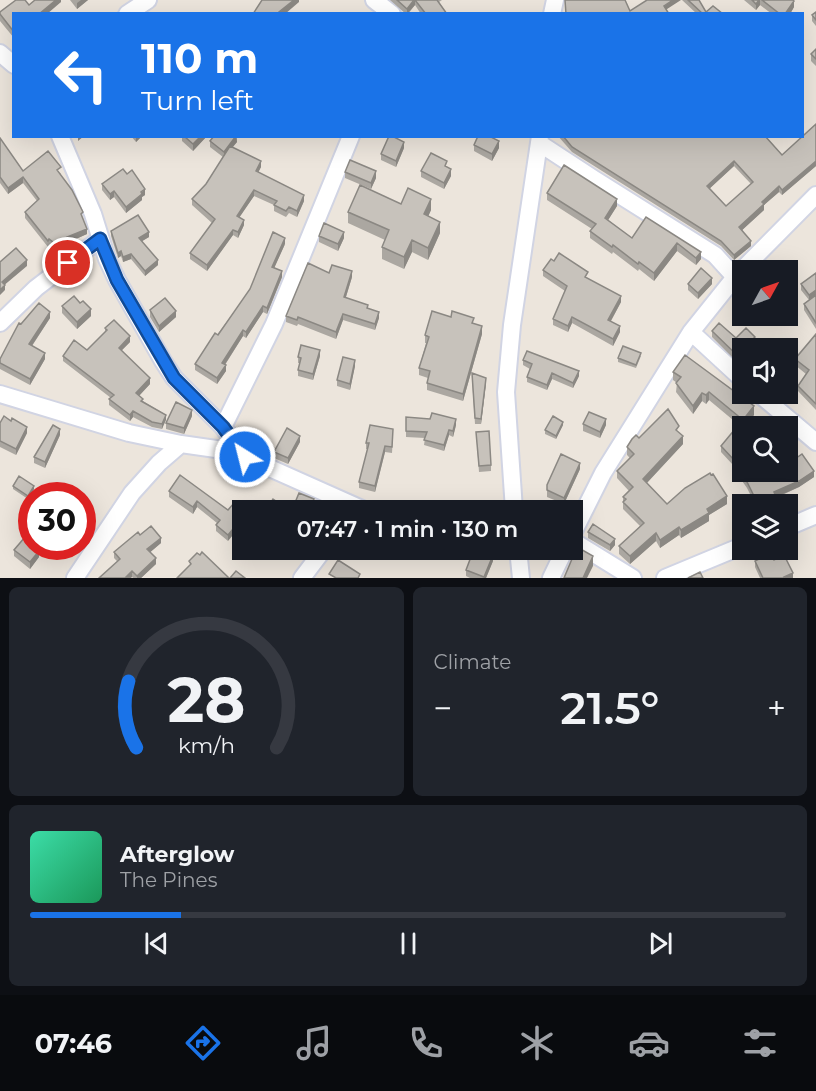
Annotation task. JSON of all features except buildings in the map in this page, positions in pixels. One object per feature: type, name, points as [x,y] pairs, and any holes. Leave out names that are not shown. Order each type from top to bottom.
[{"type":"street","points":[[130,12],[148,0]]},
{"type":"street","points":[[374,0],[389,12]]},
{"type":"street","points":[[0,53],[12,63]]},
{"type":"street","points":[[61,138],[93,214],[100,239],[117,280],[163,361],[174,378],[223,427],[245,457]]},
{"type":"street","points":[[223,427],[274,324],[350,138]]},
{"type":"street","points":[[513,500],[506,392],[512,325],[540,140],[594,179],[715,255],[732,274]]},
{"type":"street","points":[[752,260],[816,195]]},
{"type":"street","points":[[0,323],[36,288],[100,239]]},
{"type":"street","points":[[583,512],[603,473],[691,332],[732,281]]},
{"type":"street","points":[[691,332],[732,370]]},
{"type":"street","points":[[0,394],[129,433],[223,450],[245,457],[340,500]]},
{"type":"street","points":[[771,404],[816,442]]},
{"type":"street","points":[[75,578],[132,493],[159,463],[181,444]]},
{"type":"street","points":[[798,523],[816,515]]},
{"type":"street","points":[[583,547],[633,578]]},
{"type":"street","points":[[665,578],[732,550]]},
{"type":"street","points":[[302,578],[316,560]]},
{"type":"street","points":[[519,560],[521,578]]},
{"type":"street","points":[[551,578],[560,560]]},
{"type":"route","points":[[68,263],[100,239],[117,280],[174,378],[223,427],[245,457]]}]
